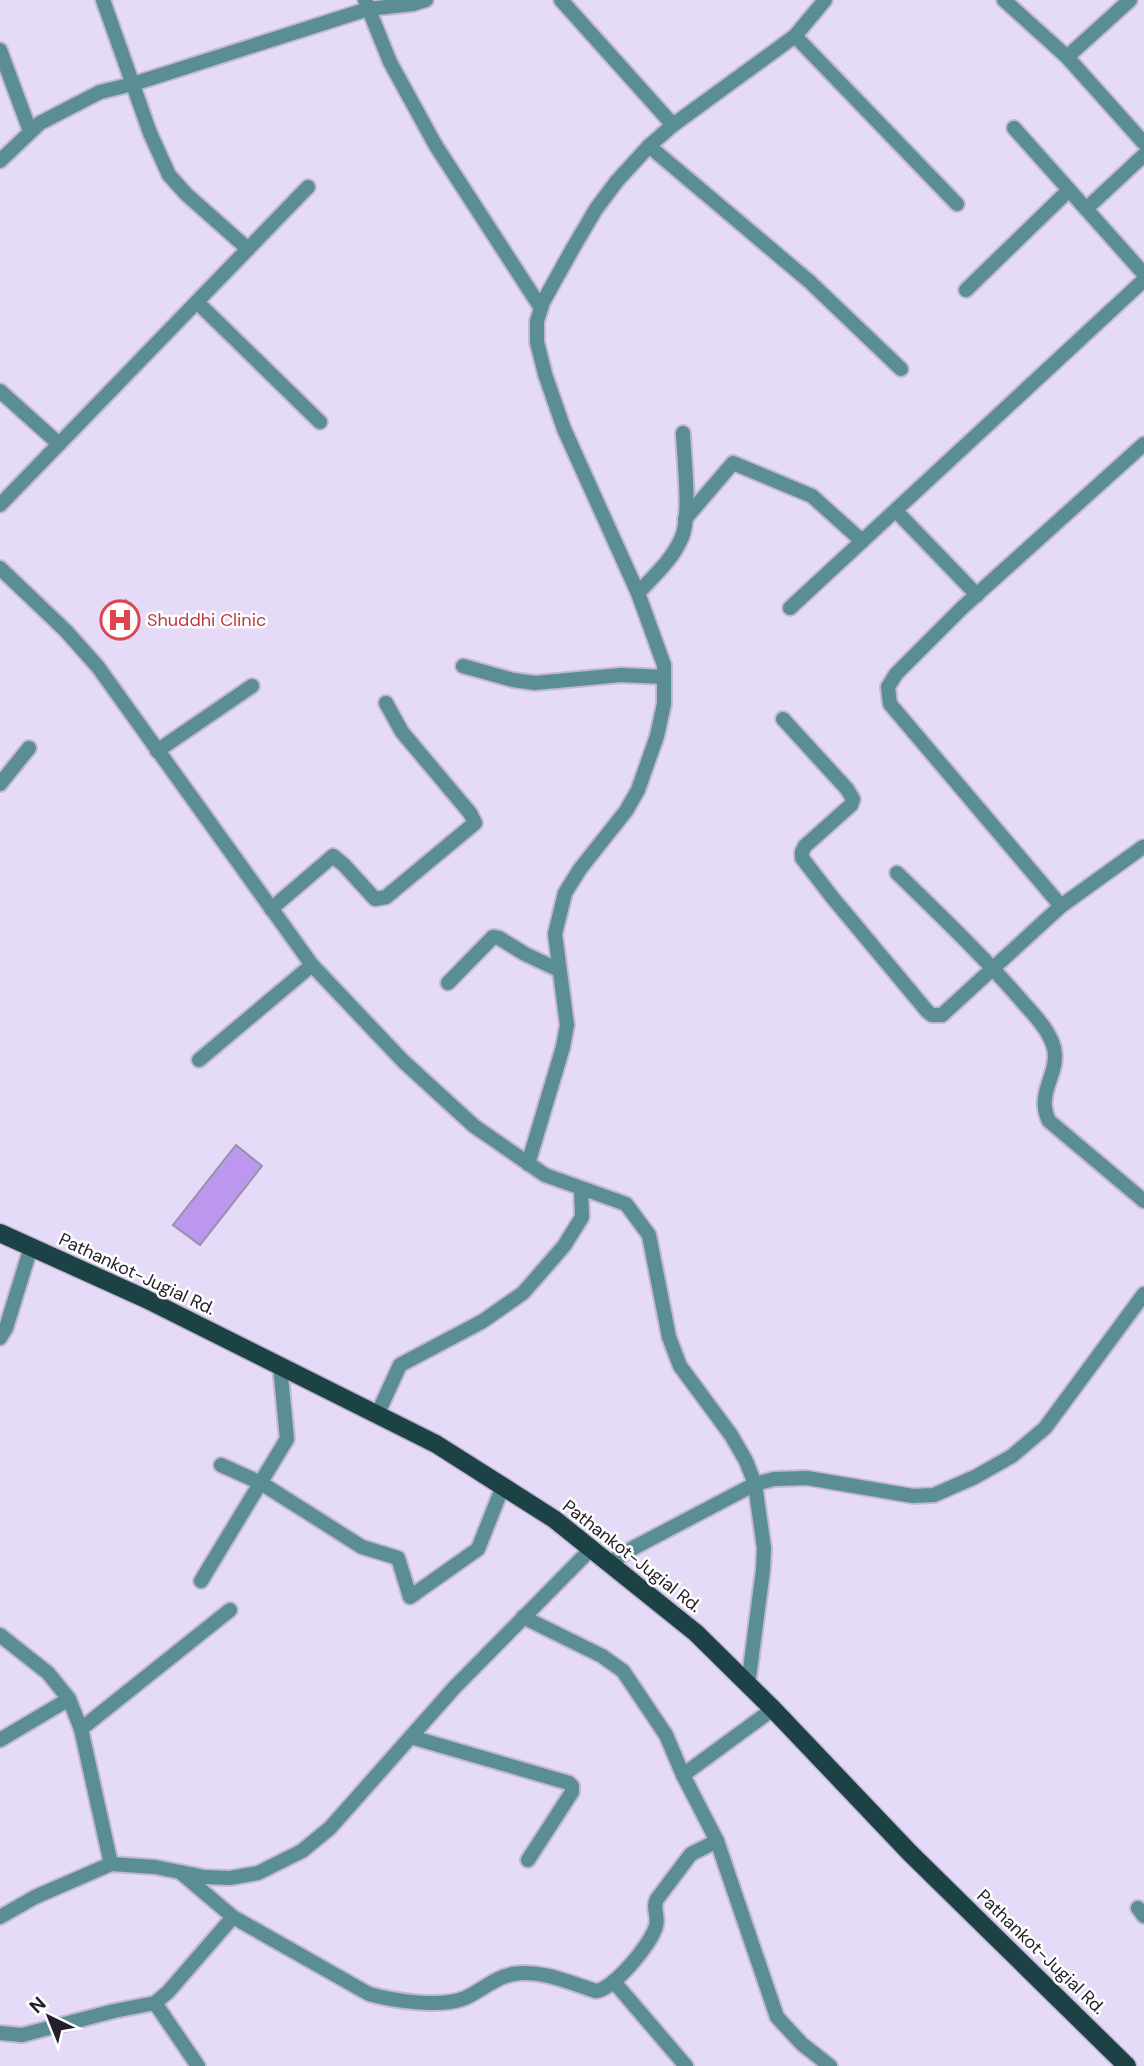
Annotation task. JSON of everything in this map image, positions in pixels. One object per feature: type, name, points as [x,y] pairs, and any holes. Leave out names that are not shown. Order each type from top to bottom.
[{"type":"main road","name":"Pathankot-Jugial Rd.","points":[[0,1233],[146,1299],[436,1444],[554,1519],[696,1633],[773,1709],[910,1853],[1127,2066]]},
{"type":"street","points":[[103,0],[150,133],[169,175],[186,194],[248,249]]},
{"type":"street","points":[[0,161],[40,123],[100,92],[133,84],[367,5],[413,4],[426,0]]},
{"type":"street","points":[[561,0],[673,125]]},
{"type":"street","points":[[528,1164],[564,1047],[567,1025],[555,934],[565,893],[639,790],[662,715],[664,677],[664,665],[638,593],[569,441],[552,396],[537,342],[537,321],[541,308],[596,209],[617,181],[649,146],[673,125],[795,36],[825,0]]},
{"type":"street","points":[[1004,0],[1066,57],[1144,143]]},
{"type":"street","points":[[1066,57],[1130,0]]},
{"type":"street","points":[[367,5],[390,62],[436,146],[541,308]]},
{"type":"street","points":[[795,36],[957,204]]},
{"type":"street","points":[[0,50],[30,131]]},
{"type":"street","points":[[1014,128],[1144,274]]},
{"type":"street","points":[[649,146],[810,282],[901,369]]},
{"type":"street","points":[[1086,209],[1144,155]]},
{"type":"street","points":[[0,505],[308,187]]},
{"type":"street","points":[[966,290],[1069,190]]},
{"type":"street","points":[[790,608],[1144,279]]},
{"type":"street","points":[[197,302],[320,422]]},
{"type":"street","points":[[0,391],[59,444]]},
{"type":"street","points":[[638,593],[663,567],[683,535],[683,433]]},
{"type":"street","points":[[1061,906],[890,704],[888,687],[897,674],[977,594],[1144,444]]},
{"type":"street","points":[[685,519],[733,463],[812,496],[862,541]]},
{"type":"street","points":[[896,511],[977,594]]},
{"type":"street","points":[[0,568],[83,649],[312,965],[474,1126],[545,1175],[626,1205],[649,1235],[668,1337],[687,1376],[731,1435],[755,1484],[764,1548],[748,1685]]},
{"type":"street","points":[[463,666],[513,680],[535,683],[621,675],[664,677]]},
{"type":"street","points":[[157,751],[252,686]]},
{"type":"street","points":[[271,909],[333,856],[375,899],[386,897],[475,823],[470,813],[402,732],[386,703]]},
{"type":"street","points":[[783,719],[853,799],[851,805],[805,846],[802,858],[932,1015],[943,1014],[1061,906],[1143,847]]},
{"type":"street","points":[[0,784],[29,748]]},
{"type":"street","points":[[897,873],[993,968],[1045,1028],[1054,1048],[1054,1059],[1043,1104],[1049,1121],[1144,1201]]},
{"type":"street","points":[[448,982],[493,937],[559,970]]},
{"type":"street","points":[[199,1060],[312,965]]},
{"type":"street","points":[[377,1415],[400,1365],[483,1321],[523,1293],[564,1246],[582,1217],[581,1189]]},
{"type":"street","points":[[0,1338],[6,1328],[31,1247]]},
{"type":"street","points":[[609,1563],[755,1484],[774,1479],[807,1478],[913,1496],[934,1495],[975,1477],[1012,1456],[1045,1428],[1144,1294]]},
{"type":"street","points":[[201,1581],[287,1439],[280,1366]]},
{"type":"street","points":[[221,1465],[261,1483],[362,1547],[398,1558],[410,1597],[478,1549],[503,1486]]},
{"type":"street","points":[[0,1917],[35,1897],[111,1864],[155,1867],[205,1877],[230,1878],[258,1873],[292,1857],[330,1828],[454,1688],[591,1549]]},
{"type":"street","points":[[81,1729],[230,1610]]},
{"type":"street","points":[[523,1617],[601,1656],[623,1671],[666,1735],[717,1841],[778,2017],[802,2044],[830,2066]]},
{"type":"street","points":[[0,1635],[48,1673],[69,1699],[81,1729],[111,1864]]},
{"type":"street","points":[[0,1740],[69,1699]]},
{"type":"street","points":[[683,1775],[773,1709]]},
{"type":"street","points":[[411,1737],[572,1786],[568,1798],[528,1860]]},
{"type":"street","points":[[180,1872],[233,1917],[369,1994],[408,2002],[461,2000],[502,1977],[523,1972],[548,1976],[596,1991],[615,1983],[651,1937],[657,1925],[654,1904],[657,1899],[691,1854],[717,1841]]},
{"type":"street","points":[[0,2033],[22,2035],[155,2003],[168,1992],[233,1917]]},
{"type":"street","points":[[615,1983],[685,2066]]},
{"type":"street","points":[[155,2003],[198,2066]]},
{"type":"building","points":[[126,600],[137,617],[113,632],[102,614]]},
{"type":"building","points":[[236,1145],[262,1166],[200,1245],[173,1225]]},
{"type":"place","name":"Shuddhi Clinic","points":[[120,620]]}]
